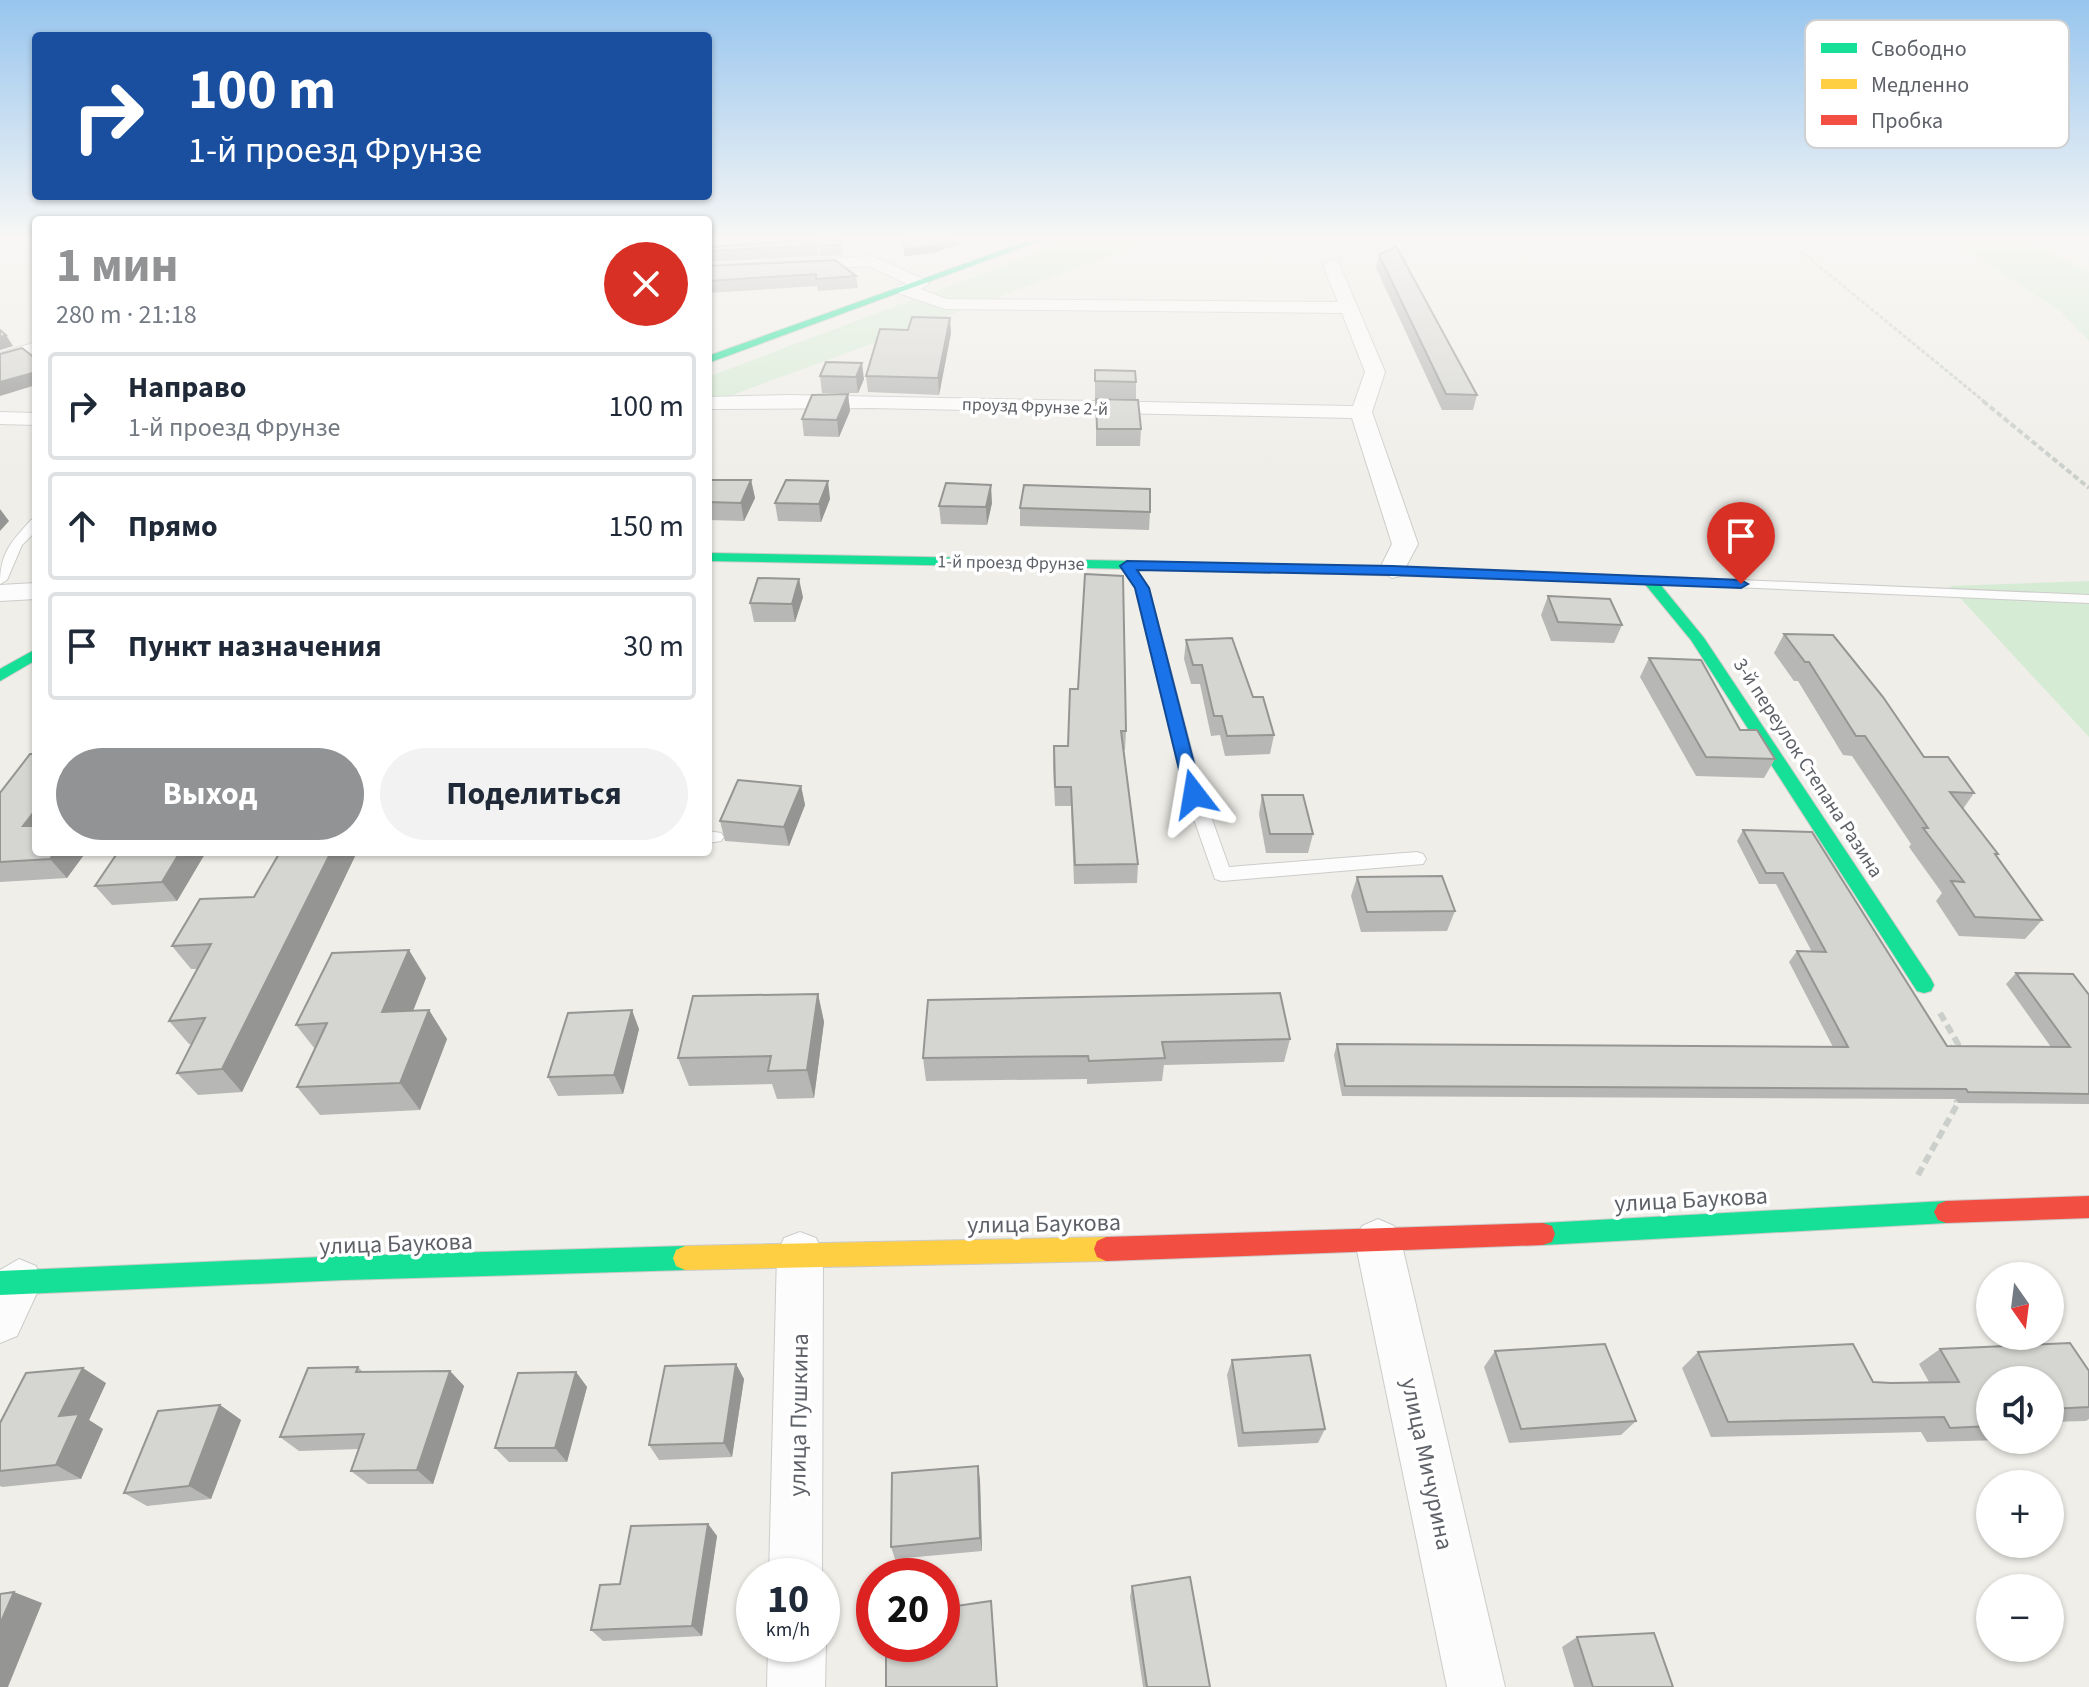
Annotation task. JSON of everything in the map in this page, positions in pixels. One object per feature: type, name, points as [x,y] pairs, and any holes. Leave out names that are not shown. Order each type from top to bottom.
[{"type":"street","points":[[712,359],[822,319]]},
{"type":"street","points":[[1353,319],[1375,372],[1361,412],[1405,544],[1392,570]]},
{"type":"street","points":[[0,359],[32,349]]},
{"type":"street","name":"проузд Фрунзе 2-й","points":[[712,403],[793,400],[1217,413],[1361,412]]},
{"type":"street","points":[[0,418],[32,419]]},
{"type":"street","name":"1-й проезд Фрунзе","points":[[712,557],[1392,570],[1649,580]]},
{"type":"street","name":"3-й переулок Степана Разина","points":[[1649,580],[1697,638],[1924,985]]},
{"type":"street","points":[[0,593],[32,591]]},
{"type":"street","points":[[0,676],[32,656]]},
{"type":"street","name":"улица Баукова","points":[[6,1294],[800,1254],[1378,1241],[1896,1213],[2089,1207]]},
{"type":"street","name":"улица Мичурина","points":[[1378,1241],[1476,1687]]},
{"type":"street","name":"улица Пушкина","points":[[797,1558],[800,1254]]},
{"type":"street","points":[[796,1687],[797,1662]]},
{"type":"lane","points":[[0,580],[16,544],[32,527]]},
{"type":"lane","points":[[1127,566],[1142,588],[1194,794],[1222,874],[1417,859]]},
{"type":"lane","points":[[1649,580],[2089,599]]},
{"type":"path","points":[[1883,319],[2089,488]]},
{"type":"path","points":[[1924,985],[1958,1044],[1945,1050]]},
{"type":"path","points":[[1896,1213],[1958,1103],[1953,1094]]},
{"type":"green space","points":[[862,319],[939,319],[712,403],[712,375]]},
{"type":"green space","points":[[2067,319],[2089,319],[2089,341]]},
{"type":"green space","points":[[2089,581],[2089,737],[1949,586]]},
{"type":"building","points":[[911,319],[950,319],[938,378],[866,376],[880,329],[908,330]]},
{"type":"building","points":[[1410,319],[1436,319],[1477,395],[1446,394]]},
{"type":"building","points":[[22,348],[32,356],[32,373],[0,382],[0,354]]},
{"type":"building","points":[[826,362],[862,363],[856,377],[820,376]]},
{"type":"building","points":[[1095,370],[1135,371],[1136,382],[1095,381]]},
{"type":"building","points":[[848,394],[837,420],[802,419],[812,395]]},
{"type":"building","points":[[1096,399],[1138,400],[1141,429],[1097,429]]},
{"type":"building","points":[[712,480],[751,480],[741,503],[712,502]]},
{"type":"building","points":[[786,480],[828,481],[819,504],[775,503]]},
{"type":"building","points":[[946,483],[991,485],[986,507],[939,506]]},
{"type":"building","points":[[1024,485],[1150,489],[1150,512],[1020,508]]},
{"type":"building","points":[[1085,574],[1123,576],[1126,731],[1121,731],[1138,864],[1075,865],[1071,787],[1055,787],[1054,746],[1068,746],[1070,689],[1078,689]]},
{"type":"building","points":[[758,578],[799,579],[792,604],[750,603]]},
{"type":"building","points":[[1548,596],[1610,599],[1622,625],[1558,622]]},
{"type":"building","points":[[1784,634],[1833,635],[1883,697],[1924,757],[1948,757],[1974,793],[1950,792],[1998,854],[1995,854],[2042,920],[1975,917],[1951,881],[1964,882],[1923,828],[1928,828],[1865,736],[1856,736],[1809,662],[1805,662]]},
{"type":"building","points":[[1232,638],[1253,697],[1263,697],[1274,735],[1227,736],[1222,716],[1214,716],[1202,665],[1193,665],[1186,640]]},
{"type":"building","points":[[1649,658],[1701,660],[1740,730],[1757,730],[1775,759],[1706,757]]},
{"type":"building","points":[[32,754],[32,814],[23,826],[32,826],[32,856],[52,856],[50,859],[0,862],[0,793]]},
{"type":"building","points":[[738,780],[801,786],[784,827],[720,821]]},
{"type":"building","points":[[1262,795],[1303,795],[1313,834],[1270,834]]},
{"type":"building","points":[[1743,830],[1812,832],[1947,1046],[2070,1047],[2016,973],[2073,974],[2089,995],[2089,1094],[1968,1092],[1966,1089],[1345,1086],[1337,1044],[1848,1047],[1797,951],[1826,952],[1783,873],[1766,873]]},
{"type":"building","points":[[115,856],[178,856],[162,882],[95,886]]},
{"type":"building","points":[[278,856],[329,856],[222,1069],[177,1073],[205,1018],[169,1021],[211,944],[172,946],[200,899],[254,897]]},
{"type":"building","points":[[1442,876],[1455,911],[1367,912],[1357,877]]},
{"type":"building","points":[[409,950],[382,1012],[429,1010],[400,1083],[297,1087],[327,1023],[296,1025],[332,953]]},
{"type":"building","points":[[1280,993],[1290,1039],[1162,1042],[1165,1058],[1089,1061],[1088,1056],[923,1058],[928,1000]]},
{"type":"building","points":[[818,994],[807,1070],[768,1071],[771,1056],[678,1058],[693,996]]},
{"type":"building","points":[[632,1010],[614,1075],[548,1077],[568,1013]]},
{"type":"building","points":[[2064,1343],[2070,1343],[2089,1371],[2089,1407],[2064,1408],[2064,1366],[1976,1366],[1976,1427],[1950,1428],[1944,1417],[1728,1422],[1698,1352],[1853,1344],[1873,1382],[1959,1382],[1940,1349],[2064,1350]]},
{"type":"building","points":[[1605,1344],[1636,1421],[1521,1429],[1495,1351]]},
{"type":"building","points":[[1310,1355],[1325,1429],[1243,1433],[1232,1360]]},
{"type":"building","points":[[736,1364],[724,1443],[649,1445],[665,1366]]},
{"type":"building","points":[[358,1367],[356,1372],[450,1371],[417,1470],[351,1471],[364,1434],[280,1437],[308,1368]]},
{"type":"building","points":[[83,1368],[59,1416],[79,1414],[56,1465],[0,1471],[0,1423],[26,1373]]},
{"type":"building","points":[[576,1372],[555,1448],[495,1448],[518,1373]]},
{"type":"building","points":[[220,1405],[189,1486],[124,1493],[158,1411]]},
{"type":"building","points":[[978,1466],[980,1538],[891,1547],[892,1473]]},
{"type":"building","points":[[708,1524],[692,1626],[591,1630],[600,1585],[620,1584],[631,1526]]},
{"type":"building","points":[[1190,1577],[1210,1687],[1147,1687],[1132,1586]]},
{"type":"building","points":[[14,1592],[0,1624],[0,1594]]},
{"type":"building","points":[[991,1601],[997,1687],[886,1687],[886,1662],[960,1662],[960,1605]]},
{"type":"building","points":[[1654,1633],[1673,1687],[1593,1687],[1577,1637]]},
{"type":"traffic: fast","points":[[712,359],[822,319]]},
{"type":"traffic: fast","points":[[712,557],[1136,565]]},
{"type":"traffic: fast","points":[[1547,576],[1649,580],[1697,638],[1924,985]]},
{"type":"traffic: fast","points":[[0,676],[32,656]]},
{"type":"traffic: fast","points":[[1543,1234],[1946,1212]]},
{"type":"traffic: fast","points":[[0,1283],[344,1268],[685,1258]]},
{"type":"traffic: slow","points":[[685,1258],[1106,1249]]},
{"type":"traffic: jam","points":[[1136,565],[1547,576]]},
{"type":"traffic: jam","points":[[1946,1212],[2089,1207]]},
{"type":"traffic: jam","points":[[1106,1249],[1543,1234]]},
{"type":"route","points":[[1194,794],[1142,588],[1127,566],[1392,570],[1741,584]]}]
